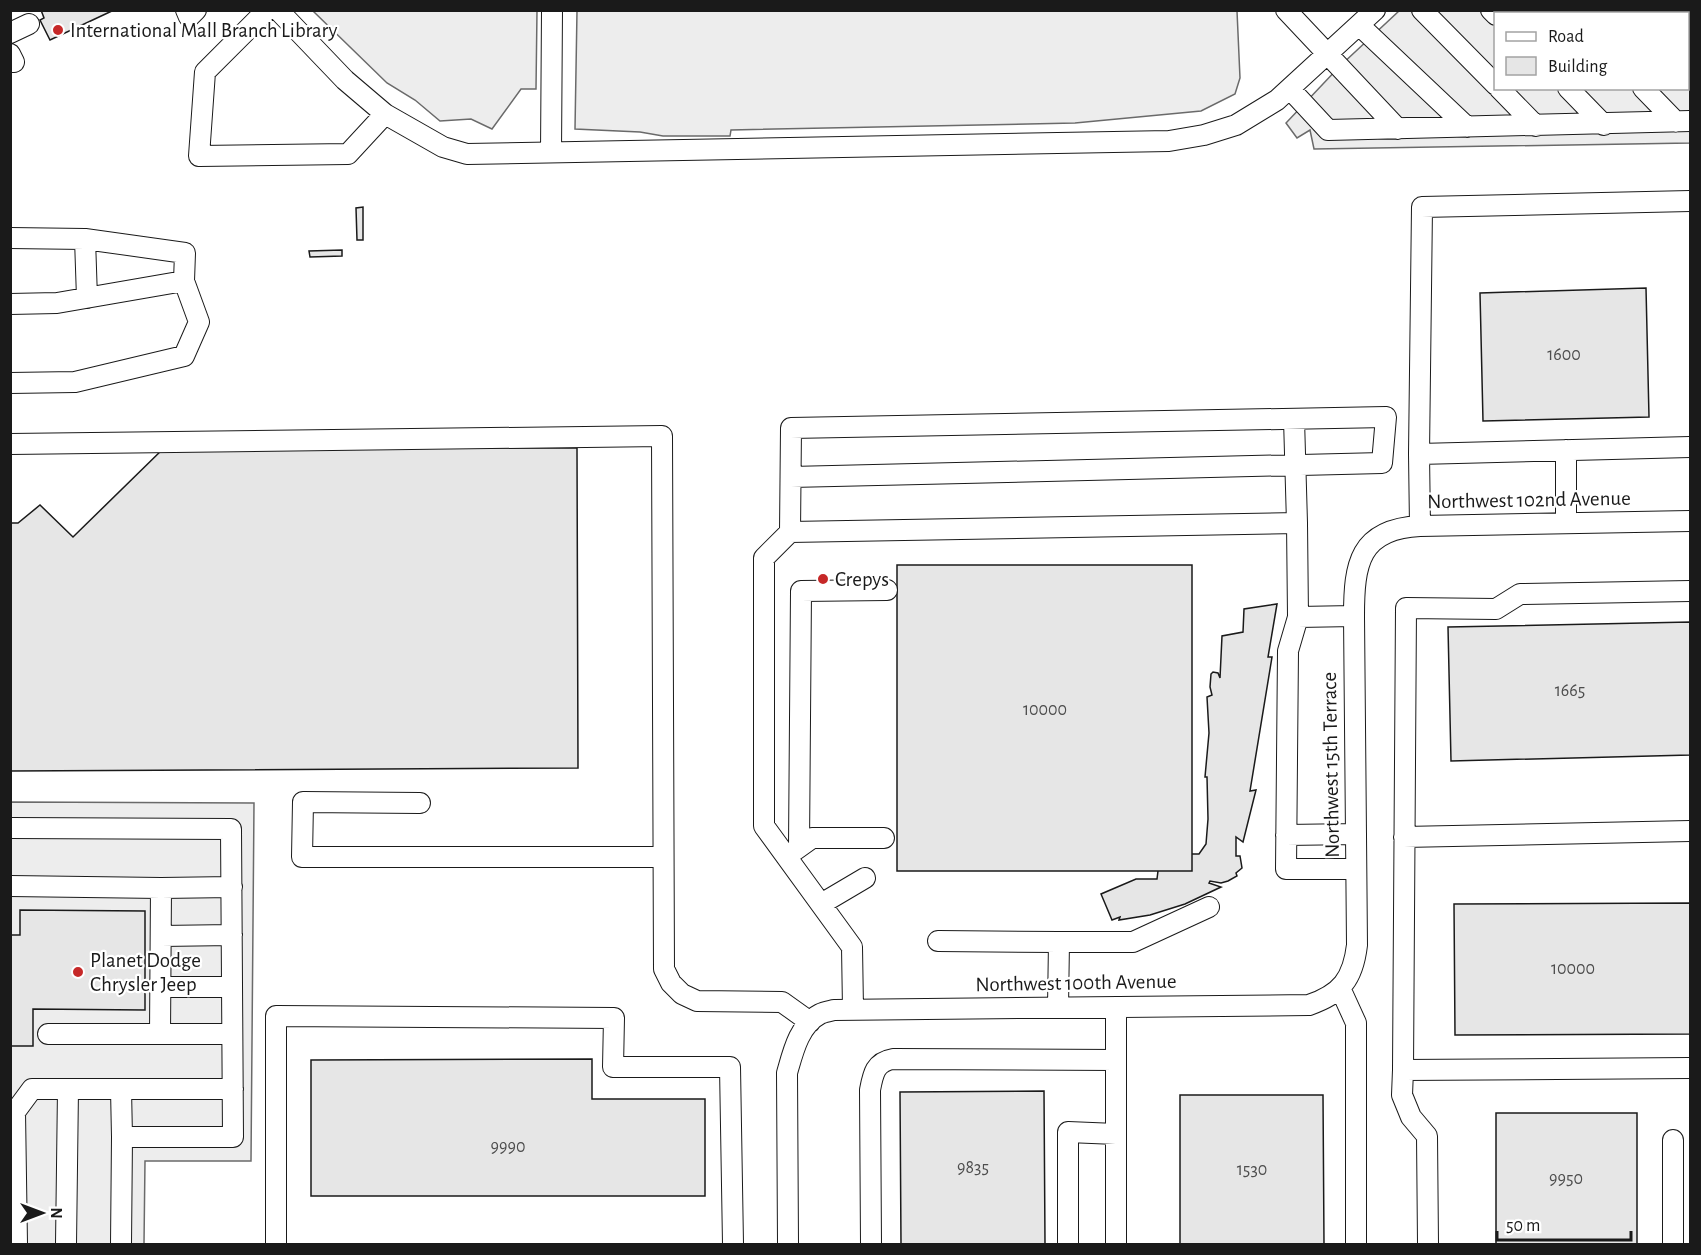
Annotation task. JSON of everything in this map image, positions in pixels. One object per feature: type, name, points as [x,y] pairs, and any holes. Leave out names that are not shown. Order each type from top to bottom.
[{"type":"street","points":[[186,10],[189,17],[196,10]]},
{"type":"street","points":[[267,10],[205,72],[199,156],[348,154],[385,114]]},
{"type":"street","points":[[278,10],[345,80],[385,114],[443,147],[467,154],[1169,141],[1204,135],[1236,125],[1277,100],[1375,10]]},
{"type":"street","points":[[551,152],[552,10]]},
{"type":"street","points":[[1286,10],[1398,129]]},
{"type":"street","points":[[1422,10],[1494,83]]},
{"type":"street","points":[[10,33],[29,24]]},
{"type":"street","points":[[1359,25],[1467,127]]},
{"type":"street","points":[[1290,89],[1328,130],[1683,122]]},
{"type":"street","points":[[1501,90],[1536,126]]},
{"type":"street","points":[[1571,90],[1604,124]]},
{"type":"street","points":[[1645,90],[1683,122]]},
{"type":"street","points":[[1420,526],[1422,207],[1690,201]]},
{"type":"street","points":[[10,238],[85,239],[185,253],[184,281],[199,322],[184,356],[75,382],[10,383]]},
{"type":"street","points":[[85,239],[87,298]]},
{"type":"street","points":[[10,304],[57,303],[184,281]]},
{"type":"street","points":[[791,477],[1382,463],[1386,417],[791,428],[790,532],[764,558],[764,826],[793,852],[821,904],[852,947],[853,1010]]},
{"type":"street","points":[[1294,419],[1299,617],[1288,651],[1286,869],[1356,869]]},
{"type":"street","points":[[10,444],[662,436],[664,969],[671,983],[682,994],[697,1001],[783,1002],[810,1022],[794,1047],[787,1072],[788,1245]]},
{"type":"street","points":[[1419,454],[1690,447]]},
{"type":"street","points":[[1566,450],[1566,523]]},
{"type":"street","name":"Northwest 102nd Avenue","points":[[1373,542],[1389,531],[1420,526],[1690,520]]},
{"type":"street","points":[[790,532],[1297,523]]},
{"type":"street","name":"Northwest 15th Terrace","points":[[1340,988],[1352,970],[1357,945],[1355,576],[1359,561],[1373,542]]},
{"type":"street","points":[[793,852],[801,591],[886,590]]},
{"type":"street","points":[[1428,1245],[1427,1136],[1411,1117],[1402,1095],[1406,608],[1496,609],[1520,594],[1690,591]]},
{"type":"street","points":[[1299,617],[1354,616]]},
{"type":"street","points":[[420,803],[303,802],[302,856],[662,857]]},
{"type":"street","points":[[10,828],[231,829],[233,1137],[122,1137]]},
{"type":"street","points":[[1404,837],[1690,831]]},
{"type":"street","points":[[1286,834],[1356,834]]},
{"type":"street","points":[[793,852],[812,838],[884,838]]},
{"type":"street","points":[[821,904],[865,878]]},
{"type":"street","points":[[10,886],[232,887]]},
{"type":"street","points":[[160,1034],[161,888]]},
{"type":"street","points":[[938,941],[1133,942],[1209,907]]},
{"type":"street","points":[[161,936],[232,935]]},
{"type":"street","points":[[1058,1007],[1059,942]]},
{"type":"street","points":[[160,987],[232,987]]},
{"type":"street","points":[[1340,988],[1356,1023],[1356,1245]]},
{"type":"street","name":"Northwest 100th Avenue","points":[[810,1022],[820,1014],[834,1010],[1309,1005],[1323,1000],[1340,988]]},
{"type":"street","points":[[1116,1006],[1116,1245]]},
{"type":"street","points":[[276,1245],[276,1016],[614,1018],[613,1067],[730,1067],[733,1245]]},
{"type":"street","points":[[48,1034],[232,1034]]},
{"type":"street","points":[[871,1245],[870,1090],[873,1074],[878,1065],[885,1060],[893,1059],[1116,1060]]},
{"type":"street","points":[[1403,1070],[1690,1068]]},
{"type":"street","points":[[17,1245],[13,1113],[32,1089],[233,1089]]},
{"type":"street","points":[[66,1245],[68,1089]]},
{"type":"street","points":[[121,1089],[121,1245]]},
{"type":"street","points":[[1068,1245],[1068,1132],[1116,1134]]},
{"type":"street","points":[[1672,1140],[1672,1245]]},
{"type":"shaded area","points":[[313,11],[537,11],[536,89],[521,89],[492,129],[471,119],[440,121],[415,100],[387,83]]},
{"type":"shaded area","points":[[577,11],[1237,11],[1240,78],[1235,94],[1201,111],[1075,123],[731,130],[730,136],[663,136],[640,132],[575,129]]},
{"type":"shaded area","points":[[1399,11],[1690,11],[1690,143],[1314,149],[1310,130],[1297,138],[1286,123],[1340,66]]},
{"type":"shaded area","points":[[11,802],[254,803],[251,1161],[145,1161],[144,1244],[11,1244]]},
{"type":"building","name":"International Mall Branch Library","points":[[41,10],[114,10],[50,40],[40,20],[44,18]]},
{"type":"building","points":[[363,207],[363,240],[357,240],[356,208]]},
{"type":"building","points":[[342,250],[342,256],[310,257],[309,251]]},
{"type":"building","points":[[1646,288],[1649,417],[1483,421],[1480,293]]},
{"type":"building","points":[[166,446],[577,448],[578,768],[10,771],[10,523],[18,523],[40,505],[73,537]]},
{"type":"building","points":[[897,565],[1192,565],[1192,871],[897,871]]},
{"type":"building","points":[[1277,604],[1268,657],[1272,657],[1250,791],[1256,790],[1243,842],[1236,837],[1236,856],[1240,856],[1242,868],[1236,873],[1237,876],[1228,881],[1221,883],[1210,881],[1209,883],[1221,887],[1185,904],[1150,915],[1119,920],[1120,917],[1112,920],[1101,894],[1136,879],[1157,879],[1158,871],[1192,871],[1192,854],[1199,854],[1206,844],[1208,819],[1207,777],[1205,777],[1209,733],[1207,697],[1212,695],[1211,674],[1218,673],[1220,678],[1222,636],[1243,632],[1244,609]]},
{"type":"building","points":[[1690,622],[1690,755],[1451,761],[1448,627]]},
{"type":"building","points":[[1690,903],[1690,1034],[1455,1035],[1454,904]]},
{"type":"building","name":"Planet Dodge Chrysler Jeep","points":[[20,910],[145,911],[145,1010],[33,1009],[33,1046],[10,1046],[10,935],[20,935]]},
{"type":"building","points":[[592,1059],[592,1099],[705,1099],[705,1196],[311,1196],[311,1060]]},
{"type":"building","points":[[1044,1091],[1045,1244],[901,1244],[900,1092]]},
{"type":"building","points":[[1180,1095],[1323,1095],[1324,1244],[1180,1244]]},
{"type":"building","points":[[1496,1113],[1637,1113],[1637,1244],[1496,1244]]},
{"type":"place","name":"International Mall Branch Library","points":[[58,30]]},
{"type":"place","name":"Crepys","points":[[823,579]]},
{"type":"place","name":"Planet Dodge Chrysler Jeep","points":[[78,972]]}]
